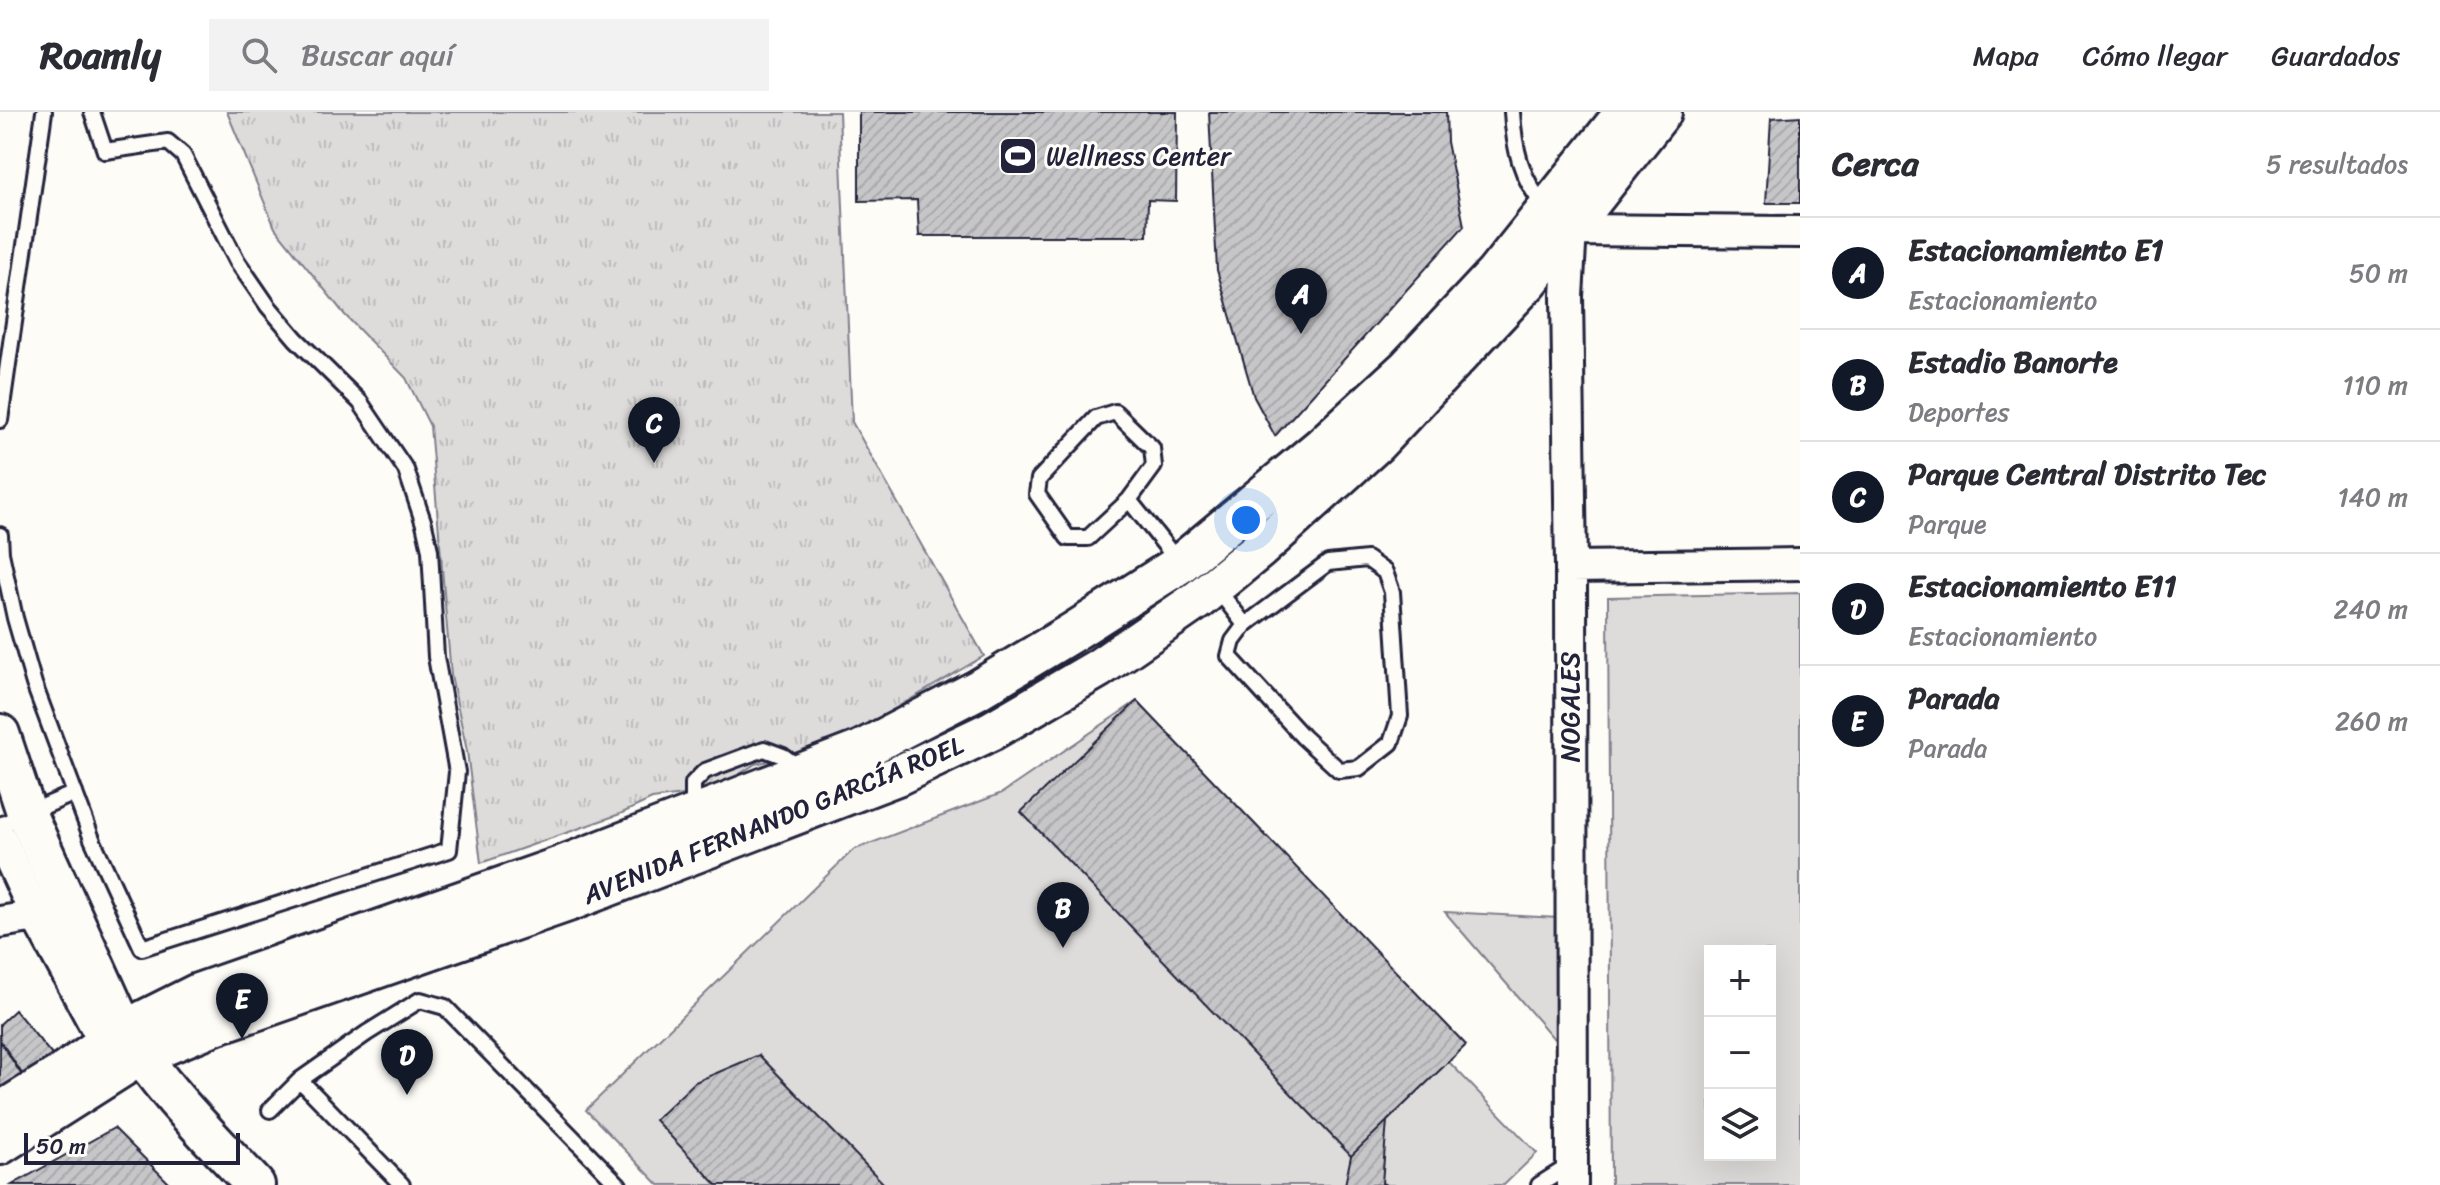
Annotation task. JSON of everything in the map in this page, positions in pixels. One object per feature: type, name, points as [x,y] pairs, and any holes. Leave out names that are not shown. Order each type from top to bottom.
[{"type":"street","name":"AVENIDA FERNANDO GARCÍA ROEL","points":[[122,1049],[215,1025],[571,901],[897,776],[991,731],[1099,668],[1215,585],[1319,498],[1376,444],[1523,288],[1625,112]]},
{"type":"street","name":"AVENIDA FERNANDO GARCÍA ROEL","points":[[122,1049],[198,993],[558,867],[875,744],[977,690],[1130,597],[1180,564],[1322,446],[1407,368],[1495,274],[1560,220],[1662,112]]},
{"type":"street","points":[[1560,220],[1800,232]]},
{"type":"street","name":"NOGALES","points":[[1560,220],[1567,296],[1571,567],[1572,1175]]},
{"type":"street","points":[[1571,567],[1800,564]]},
{"type":"street","points":[[0,734],[9,826],[122,1049],[219,1185]]},
{"type":"street","points":[[0,922],[52,911]]},
{"type":"street","points":[[0,1112],[63,1073],[122,1049]]},
{"type":"street","points":[[0,1145],[122,1049]]},
{"type":"street","points":[[122,1049],[255,1185]]},
{"type":"lane","points":[[0,420],[44,112]]},
{"type":"lane","points":[[0,535],[15,618],[34,684],[92,839],[142,948],[449,850],[457,772],[436,657],[430,550],[406,470],[360,402],[296,339],[244,272],[183,155],[168,142],[105,151],[92,112]]},
{"type":"lane","points":[[1512,112],[1518,158],[1531,191],[1560,220]]},
{"type":"lane","points":[[1115,412],[1152,448],[1154,466],[1129,500],[1088,538],[1068,538],[1037,494],[1039,479],[1096,418],[1115,412]]},
{"type":"lane","points":[[1129,500],[1180,564]]},
{"type":"lane","points":[[1367,559],[1385,572],[1392,592],[1400,716],[1391,743],[1359,768],[1339,770],[1303,737],[1229,656],[1233,641],[1245,625],[1328,563],[1367,559]]},
{"type":"lane","points":[[1215,585],[1245,625]]},
{"type":"lane","points":[[9,826],[75,793]]},
{"type":"lane","points":[[270,1110],[300,1080],[420,1000],[445,1007],[619,1185]]},
{"type":"lane","points":[[300,1080],[402,1185]]},
{"type":"lane","points":[[1539,1185],[1572,1175]]},
{"type":"green space","points":[[227,112],[839,112],[852,422],[984,656],[828,748],[755,764],[714,791],[652,799],[620,814],[481,863],[467,751],[451,675],[430,426],[406,378],[345,315],[275,228]]},
{"type":"green space","points":[[1800,593],[1800,1185],[1611,1185],[1608,597]]},
{"type":"green space","points":[[1137,701],[1466,1045],[1449,1062],[1537,1153],[1504,1185],[659,1185],[586,1110],[853,850],[1002,793]]},
{"type":"green space","points":[[1445,912],[1559,918],[1560,1046]]},
{"type":"building","name":"Wellness Center","points":[[859,112],[1177,112],[1176,201],[1148,200],[1147,236],[919,236],[917,200],[859,201]]},
{"type":"building","points":[[1209,112],[1446,112],[1447,142],[1464,226],[1275,436],[1254,397],[1217,270]]},
{"type":"building","points":[[1800,116],[1800,203],[1766,203],[1771,118]]},
{"type":"building","points":[[1137,701],[1466,1045],[1351,1156],[1021,812]]},
{"type":"building","points":[[1137,701],[1466,1045],[1387,1121],[1382,1183],[1386,1185],[1345,1185],[1351,1156],[1021,812]]},
{"type":"building","points":[[15,1010],[52,1055],[54,1065],[30,1086],[0,1040],[0,1024]]},
{"type":"building","points":[[0,1041],[28,1085],[0,1110]]},
{"type":"building","points":[[759,1055],[885,1185],[717,1185],[655,1120],[695,1082]]},
{"type":"building","points":[[114,1128],[171,1185],[12,1185]]},
{"type":"place","name":"Wellness Center","points":[[1018,156]]},
{"type":"place","name":"Estacionamiento E1","points":[[1301,334]]},
{"type":"place","name":"Parque Central Distrito Tec","points":[[654,463]]},
{"type":"place","name":"Estadio Banorte","points":[[1063,948]]},
{"type":"place","name":"Parada","points":[[242,1039]]},
{"type":"place","name":"Estacionamiento E11","points":[[407,1095]]}]
